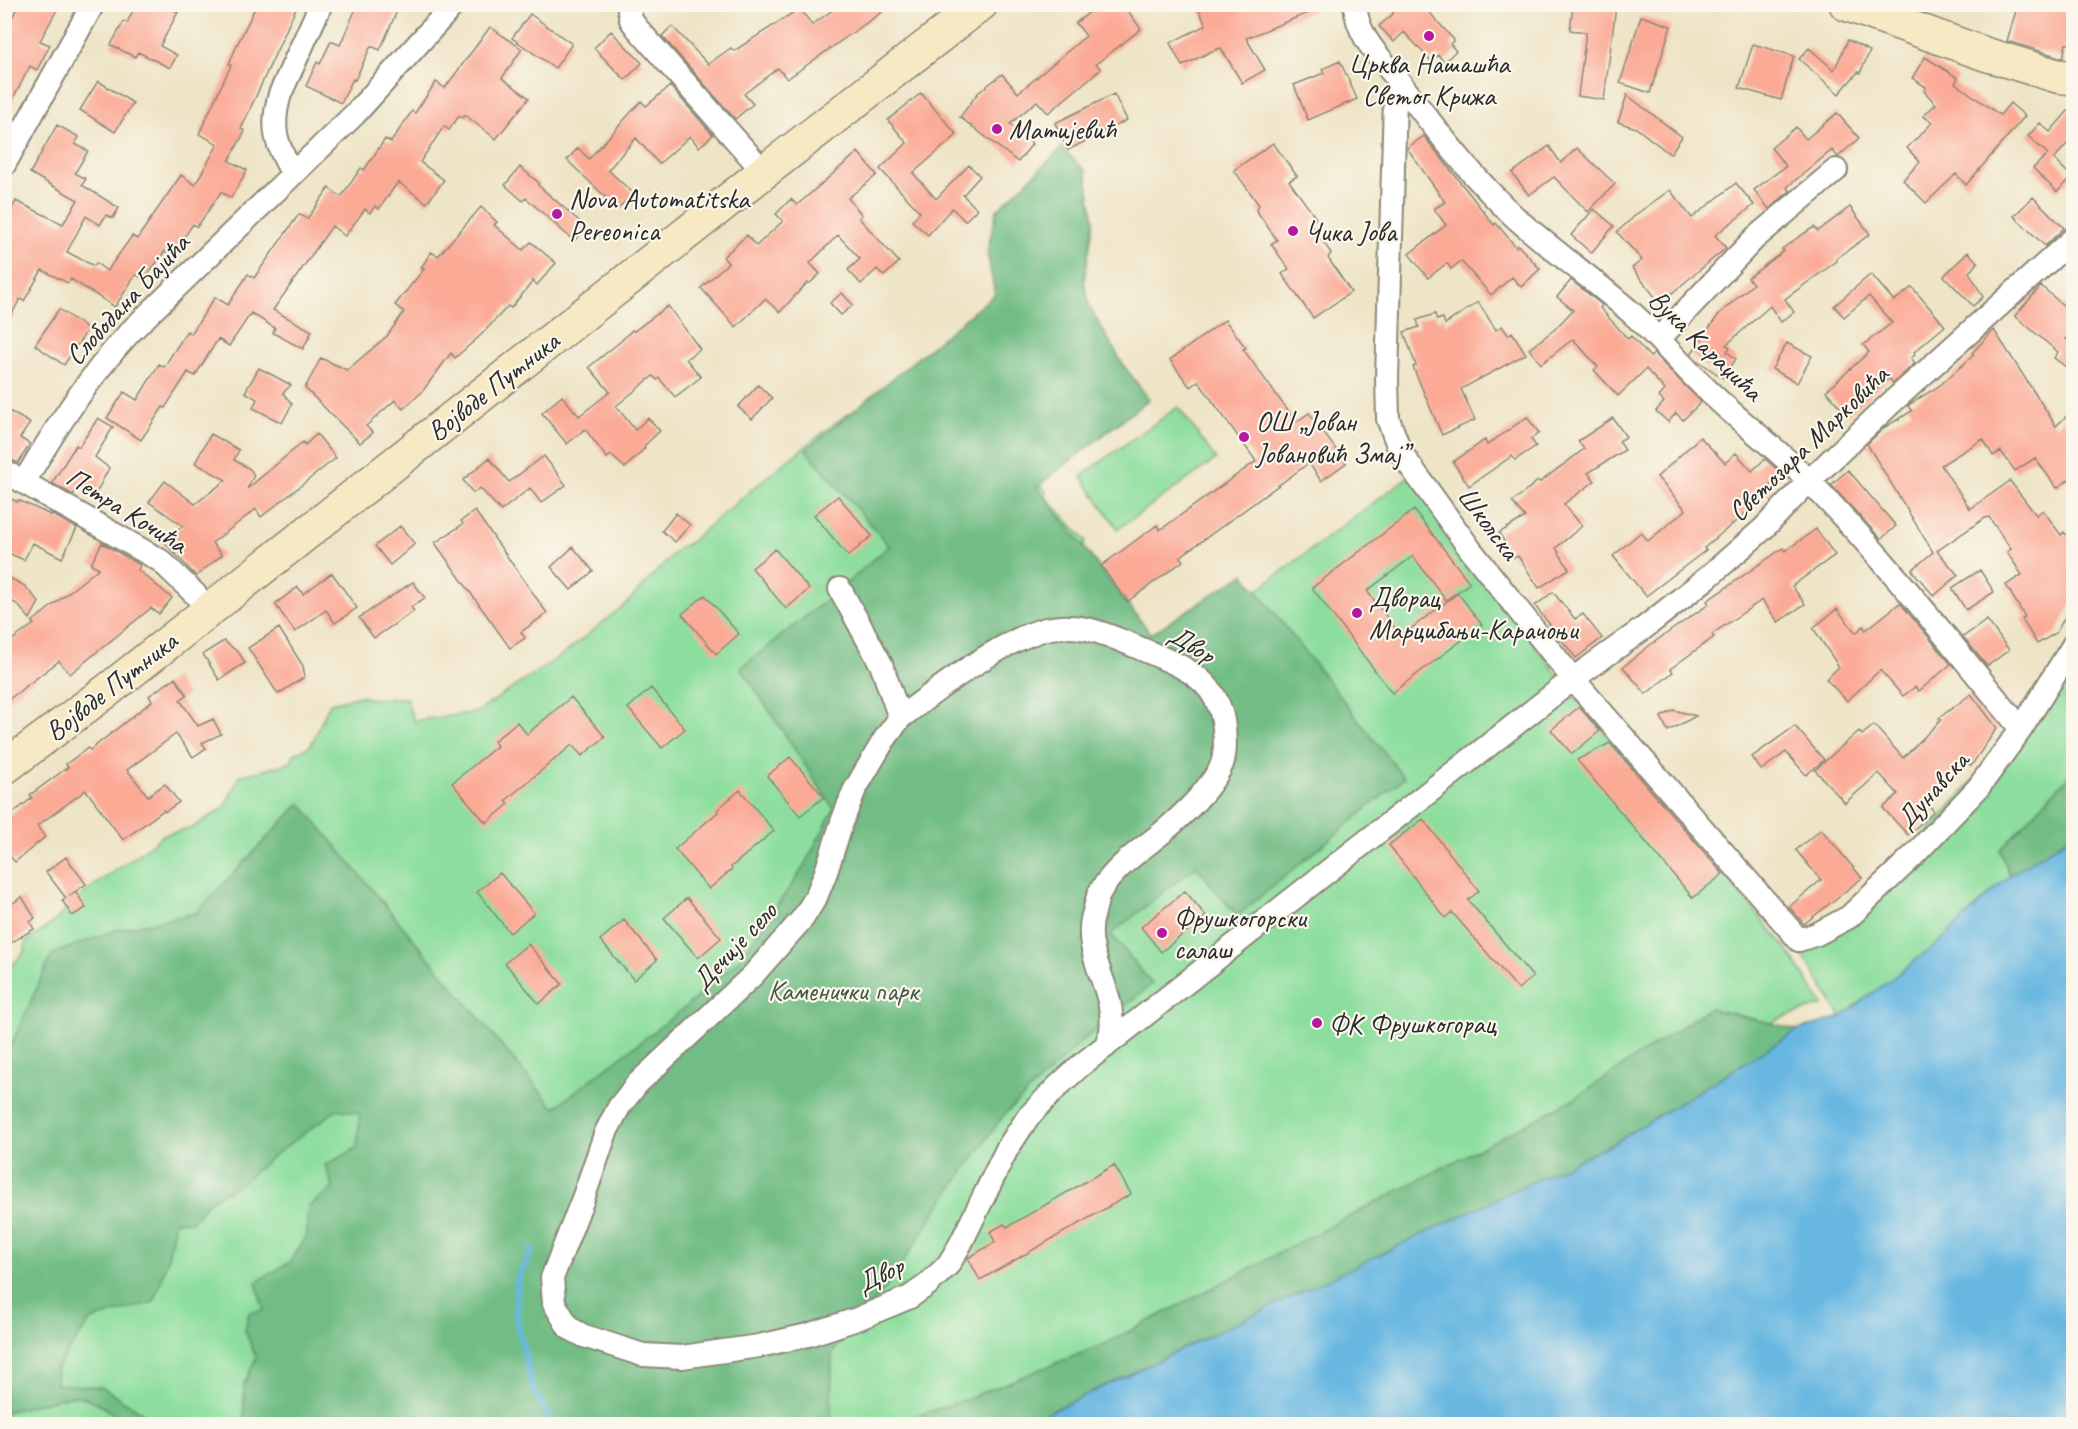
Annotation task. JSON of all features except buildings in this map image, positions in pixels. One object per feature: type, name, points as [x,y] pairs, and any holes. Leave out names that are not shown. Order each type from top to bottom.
[{"type":"main road","name":"Војводе Путника","points":[[4,768],[108,690],[764,172],[981,4]]},
{"type":"main road","points":[[1846,4],[1986,54],[2057,76],[2073,78]]},
{"type":"street","points":[[4,165],[93,4]]},
{"type":"street","points":[[293,174],[277,144],[276,106],[321,4]]},
{"type":"street","name":"Слободана Бајића","points":[[14,476],[74,402],[102,362],[130,332],[356,114],[454,4]]},
{"type":"street","points":[[628,4],[631,20],[637,28],[764,172]]},
{"type":"street","name":"Вука Караџића","points":[[1355,4],[1359,27],[1365,41],[1400,82],[1431,125],[1504,206],[1633,315],[1659,339],[1684,369],[1809,481],[1922,609],[2021,729]]},
{"type":"street","name":"Школска","points":[[1400,82],[1395,99],[1388,419],[1401,453],[1470,549],[1574,679],[1799,940]]},
{"type":"street","points":[[1659,339],[1755,238],[1836,170]]},
{"type":"street","name":"Светозара Марковића","points":[[1574,679],[1644,628],[1707,578],[1763,529],[1809,481],[2073,238]]},
{"type":"street","name":"Петра Кочића","points":[[14,476],[161,561],[208,610]]},
{"type":"street","points":[[840,589],[881,664],[900,718]]},
{"type":"street","name":"Двор","points":[[900,718],[958,676],[1013,642],[1048,628],[1066,626],[1085,627],[1104,633],[1173,661],[1206,684],[1216,699],[1223,717],[1225,745],[1218,774],[1178,819],[1138,850],[1115,873],[1100,892],[1097,900],[1090,935],[1093,954],[1112,1016],[1111,1033],[1105,1047]]},
{"type":"street","name":"Дунавска","points":[[1799,940],[1817,934],[1850,917],[1978,788],[2021,729],[2073,644]]},
{"type":"street","name":"Двор","points":[[569,1328],[612,1347],[643,1355],[682,1357],[759,1346],[808,1335],[910,1297],[948,1265],[1007,1149],[1028,1118],[1058,1086],[1574,679]]},
{"type":"street","name":"Дечије село","points":[[569,1328],[554,1303],[552,1278],[606,1132],[619,1107],[637,1084],[753,975],[803,918],[816,897],[854,791],[884,740],[900,718]]},
{"type":"green space","points":[[1062,148],[1086,171],[1094,221],[1084,281],[1090,308],[1124,366],[1149,399],[1037,487],[1151,634],[1244,574],[1404,778],[1237,916],[1196,866],[1111,934],[1152,984],[1082,1041],[1003,1116],[939,1206],[891,1281],[832,1353],[831,1424],[424,1424],[421,1414],[400,1414],[367,1424],[241,1424],[244,1419],[244,1384],[256,1358],[245,1330],[249,1313],[264,1310],[256,1282],[290,1262],[306,1237],[308,1207],[333,1188],[325,1165],[357,1148],[360,1114],[338,1109],[276,1154],[241,1183],[209,1201],[192,1222],[175,1221],[168,1258],[154,1302],[91,1320],[57,1367],[56,1384],[102,1387],[160,1424],[134,1425],[96,1402],[71,1396],[5,1412],[5,1059],[52,954],[116,930],[196,913],[300,803],[554,1108],[683,1009],[739,960],[801,871],[834,809],[741,668],[840,589],[889,546],[806,450],[995,294],[987,252],[997,210]]},
{"type":"green space","name":"Каменички парк","points":[[903,380],[1034,474],[1047,493],[1044,495],[1086,541],[1079,557],[1074,597],[1180,648],[1409,476],[1569,690],[1787,949],[1823,1005],[1781,1018],[1709,1058],[991,1424],[5,1424],[4,975],[25,951],[26,942],[51,924],[89,889],[163,835],[192,828],[224,808],[240,775],[291,762],[294,754],[311,745],[330,703],[361,696],[373,699],[406,698],[414,721],[477,712],[565,653],[628,602],[679,548],[689,543],[769,475],[839,420]]},
{"type":"green space","points":[[1178,407],[1216,459],[1118,529],[1081,476]]},
{"type":"green space","points":[[2070,671],[2073,671],[2073,772],[2000,850],[2010,875],[1936,945],[1841,1017],[1801,952],[1843,928]]},
{"type":"green space","points":[[2073,772],[2073,835],[2010,875],[2000,850]]},
{"type":"green space","points":[[1709,1008],[1798,1030],[1614,1143],[1025,1424],[893,1424],[961,1401],[1107,1343],[1574,1099]]},
{"type":"water","points":[[2073,835],[2073,1424],[1025,1424],[1614,1143],[1798,1030],[1841,1017],[1936,945],[2010,875]]},
{"type":"waterway","points":[[532,1250],[517,1280],[516,1318],[532,1386],[551,1424]]},
{"type":"place","name":"Црква Нашашћа Светог Крижа","points":[[1429,36]]},
{"type":"place","name":"Матијевић","points":[[997,129]]},
{"type":"place","name":"Nova Automatitska Pereonica","points":[[557,214]]},
{"type":"place","name":"Чика Јова","points":[[1293,231]]},
{"type":"place","name":"ОШ „Јован Јовановић Змај”","points":[[1244,437]]},
{"type":"place","name":"Дворац Марцибањи-Карачоњи","points":[[1357,613]]},
{"type":"place","name":"Фрушкогорски салаш","points":[[1162,933]]},
{"type":"place","name":"ФК Фрушкогорац","points":[[1317,1023]]}]
